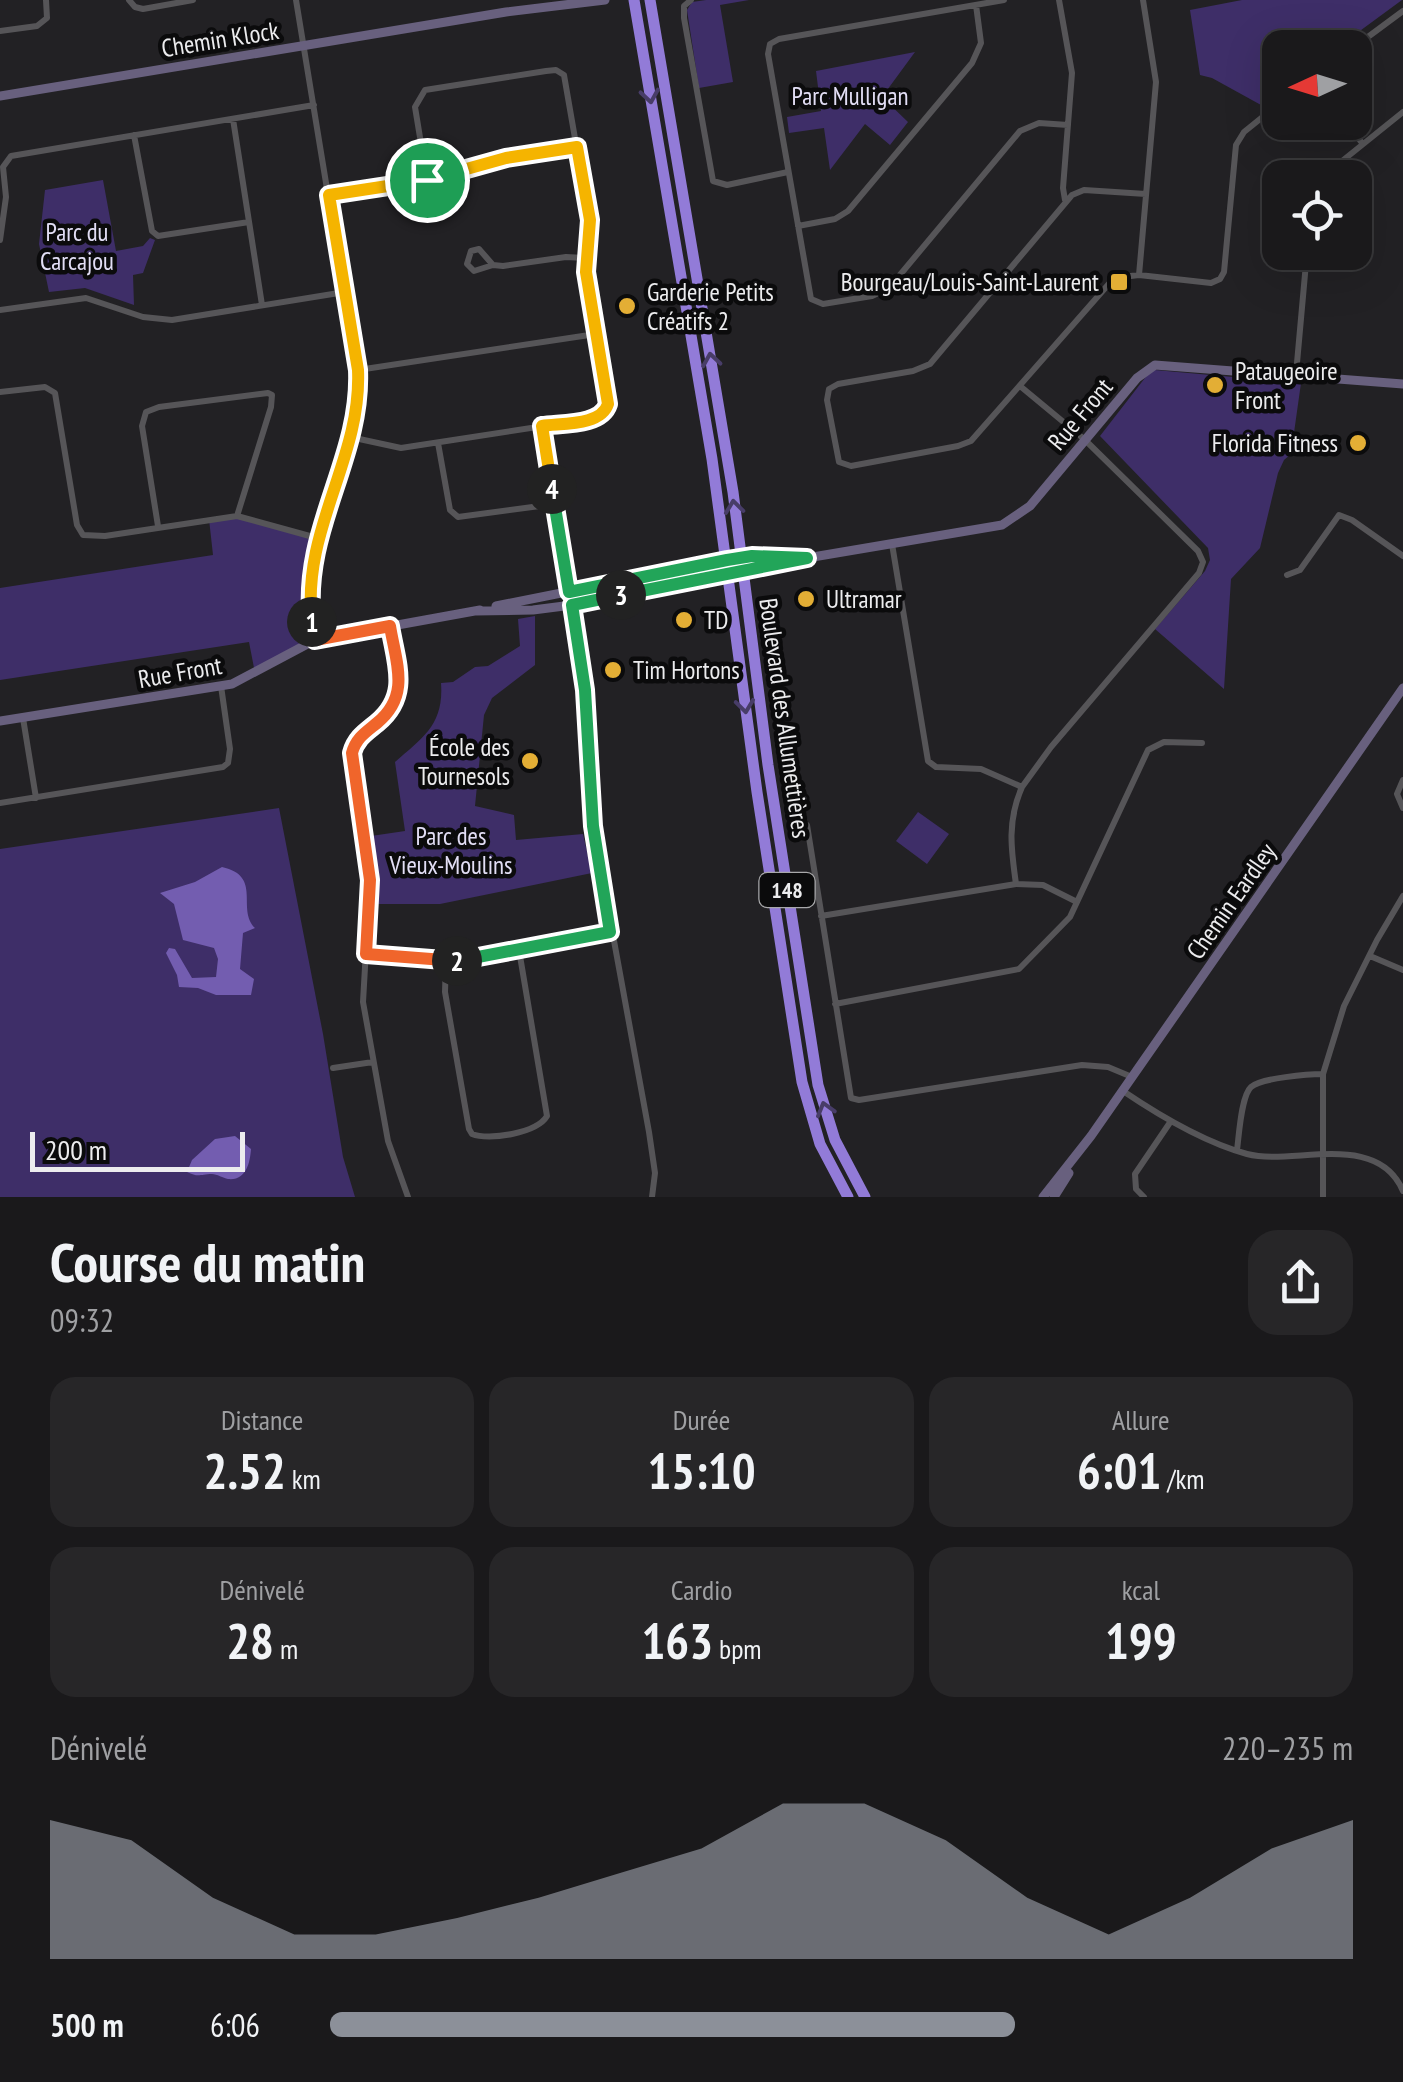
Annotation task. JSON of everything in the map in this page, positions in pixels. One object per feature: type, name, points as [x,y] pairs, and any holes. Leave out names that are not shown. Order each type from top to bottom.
[{"type":"highway","name":"Boulevard des Allumettières","points":[[634,0],[727,560],[756,792],[802,1082],[816,1134],[848,1197]]},
{"type":"highway","name":"Boulevard des Allumettières","points":[[650,0],[741,558],[771,788],[818,1085],[835,1140],[866,1197]]},
{"type":"street","points":[[0,32],[40,24],[47,18],[46,0]]},
{"type":"street","points":[[129,0],[144,9],[194,0]]},
{"type":"street","points":[[296,0],[358,370],[358,408],[317,538],[310,590],[315,640]]},
{"type":"street","name":"Chemin Klock","points":[[0,96],[548,2],[605,0]]},
{"type":"street","points":[[690,0],[684,6],[684,18],[712,181],[727,185],[788,172]]},
{"type":"street","points":[[1004,0],[779,39],[770,44],[768,54],[788,172],[814,302],[823,304],[879,294],[894,282],[1020,132],[1032,124],[1068,125]]},
{"type":"street","points":[[1059,0],[1072,74],[1063,188],[1066,202]]},
{"type":"street","points":[[1138,276],[1156,82],[1143,0]]},
{"type":"street","points":[[798,226],[836,219],[848,211],[972,63],[981,43],[976,5]]},
{"type":"street","points":[[1372,34],[1403,11]]},
{"type":"street","points":[[350,437],[395,448],[596,418],[606,412],[608,399],[586,258],[590,220],[564,75],[556,70],[426,90],[415,107],[427,180]]},
{"type":"street","points":[[0,240],[6,197],[3,167],[11,156],[314,105]]},
{"type":"street","points":[[1342,160],[1403,112]]},
{"type":"street","points":[[1146,194],[1084,190],[1066,202],[930,364],[829,389],[827,400],[837,457],[842,464],[851,466],[964,444],[978,435],[1104,285],[1119,276],[1211,282],[1222,276],[1236,145],[1244,132],[1262,118]]},
{"type":"street","points":[[233,119],[262,305]]},
{"type":"street","points":[[134,135],[152,230],[158,236],[250,222]]},
{"type":"street","points":[[329,195],[427,180],[506,158],[577,147]]},
{"type":"street","points":[[493,265],[586,258]]},
{"type":"street","points":[[1296,374],[1306,270]]},
{"type":"street","points":[[0,310],[86,298],[142,317],[172,320],[345,292]]},
{"type":"street","points":[[358,370],[596,334]]},
{"type":"street","name":"Rue Front","points":[[475,611],[572,605],[1010,521],[1030,506],[1136,378],[1155,365],[1403,384]]},
{"type":"street","points":[[1016,884],[1010,836],[1012,812],[1022,786],[1203,566],[1198,551],[1084,439],[1020,386]]},
{"type":"street","points":[[0,392],[45,387],[55,393],[80,532],[88,536],[237,516],[317,538]]},
{"type":"street","points":[[158,526],[142,426],[146,412],[268,393],[272,396],[271,407],[237,516]]},
{"type":"street","points":[[542,426],[585,690],[593,826],[649,1132],[654,1173],[652,1197]]},
{"type":"street","points":[[438,443],[450,510],[458,517],[554,504]]},
{"type":"street","points":[[1287,575],[1300,570],[1339,516],[1352,520],[1403,556]]},
{"type":"street","points":[[892,544],[928,761],[936,767],[981,770],[1022,786]]},
{"type":"street","name":"Rue Front","points":[[0,720],[221,686],[244,680],[315,640],[727,560],[807,558]]},
{"type":"street","points":[[390,626],[400,685],[398,696],[388,714],[356,741],[352,753],[370,880],[363,1002],[388,1140],[408,1197]]},
{"type":"street","points":[[0,804],[223,767],[228,763],[230,749],[221,686]]},
{"type":"street","name":"Chemin Eardley","points":[[1043,1197],[1123,1091],[1403,688]]},
{"type":"street","points":[[23,718],[36,798]]},
{"type":"street","points":[[835,1004],[1014,972],[1063,927],[1148,750],[1164,742],[1202,743]]},
{"type":"street","points":[[1403,780],[1396,794],[1403,808]]},
{"type":"street","points":[[807,825],[854,1100],[1082,1064],[1108,1067],[1132,1078]]},
{"type":"street","points":[[822,916],[1016,884],[1043,885],[1077,902]]},
{"type":"street","points":[[1323,1197],[1323,1074],[1339,1018],[1403,896]]},
{"type":"street","points":[[366,954],[475,959],[610,932]]},
{"type":"street","points":[[446,960],[444,992],[469,1128],[484,1138],[536,1127],[547,1116],[519,950]]},
{"type":"street","points":[[1370,956],[1403,970]]},
{"type":"street","points":[[333,1068],[373,1062]]},
{"type":"street","points":[[1237,1150],[1250,1088],[1260,1082],[1323,1074]]},
{"type":"street","points":[[1123,1091],[1171,1120],[1237,1150],[1270,1157],[1323,1152],[1350,1156],[1390,1173],[1403,1191]]},
{"type":"street","points":[[1144,1197],[1136,1189],[1135,1174],[1171,1120]]},
{"type":"street","name":"Chemin Eardley","points":[[1054,1197],[1091,1136]]},
{"type":"green space","points":[[749,0],[720,5],[733,82],[699,88],[687,10],[692,2]]},
{"type":"green space","points":[[1242,0],[1402,0],[1361,30],[1262,30],[1261,105],[1200,75],[1190,10]]},
{"type":"green space","name":"Parc Mulligan","points":[[915,52],[882,97],[908,122],[890,145],[865,124],[830,170],[824,128],[789,133],[787,117],[821,111],[816,71]]},
{"type":"green space","name":"Parc du Carcajou","points":[[103,180],[116,251],[143,246],[150,238],[155,240],[143,273],[133,275],[134,305],[85,288],[49,292],[39,244],[45,190]]},
{"type":"green space","points":[[1155,370],[1301,383],[1291,454],[1278,473],[1260,548],[1231,579],[1224,689],[1155,629],[1205,571],[1210,560],[1208,548],[1100,436]]},
{"type":"green space","points":[[227,516],[317,538],[310,590],[315,640],[255,673],[249,642],[0,680],[0,588],[213,555],[209,519]]},
{"type":"green space","name":"Parc des Vieux-Moulins","points":[[535,616],[535,665],[492,698],[484,715],[475,806],[514,815],[516,840],[583,834],[592,873],[440,904],[376,904],[371,836],[405,831],[395,762],[430,728],[439,709],[441,683],[453,682],[475,667],[488,666],[520,646],[518,619]]},
{"type":"green space","points":[[279,808],[343,1157],[355,1197],[0,1197],[0,849]]},
{"type":"green space","points":[[918,812],[949,834],[927,864],[896,841]]},
{"type":"shaded area","points":[[222,867],[242,878],[255,928],[243,933],[240,969],[254,979],[251,995],[216,995],[198,988],[179,987],[166,953],[169,948],[175,949],[192,978],[216,977],[218,959],[214,948],[183,940],[174,904],[160,893],[195,882]]},
{"type":"shaded area","points":[[235,1136],[251,1149],[248,1165],[239,1177],[228,1179],[187,1172],[192,1160],[215,1139]]},
{"type":"place","name":"Bourgeau/Louis-Saint-Laurent","points":[[1119,282]]},
{"type":"place","name":"Garderie Petits Créatifs 2","points":[[627,306]]},
{"type":"place","name":"Pataugeoire Front","points":[[1215,385]]},
{"type":"place","name":"Florida Fitness","points":[[1358,443]]},
{"type":"place","name":"Ultramar","points":[[806,599]]},
{"type":"place","name":"TD","points":[[684,620]]},
{"type":"place","name":"Tim Hortons","points":[[613,670]]},
{"type":"place","name":"École des Tournesols","points":[[530,761]]},
{"type":"route","points":[[577,147],[590,220],[586,272],[608,404],[606,412],[596,418],[542,426],[569,592],[752,556],[807,558],[572,605],[585,690],[593,826],[610,932],[458,961],[366,954],[370,880],[352,753],[356,741],[388,714],[400,685],[390,626],[315,640],[310,603],[315,547],[356,419],[359,397],[329,195],[427,180],[506,158],[577,147]]}]
